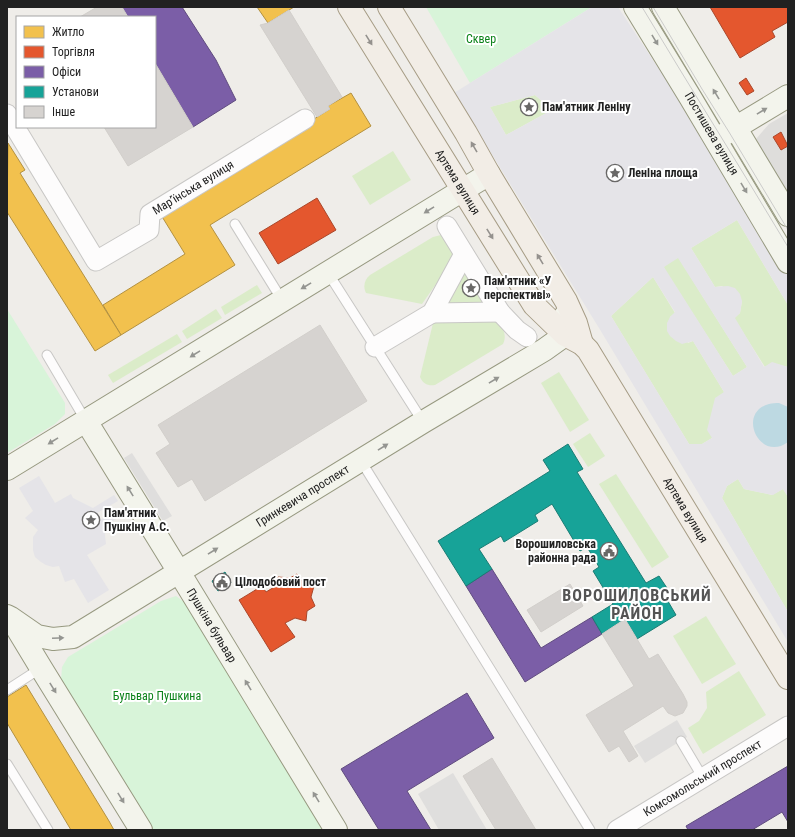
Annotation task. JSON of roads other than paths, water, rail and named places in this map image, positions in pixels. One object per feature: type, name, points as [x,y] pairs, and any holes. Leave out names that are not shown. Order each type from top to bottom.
[{"type":"main road","name":"Артема вулиця","points":[[349,7],[534,305],[588,350],[788,678]]},
{"type":"main road","name":"Артема вулиця","points":[[389,7],[466,132],[489,174],[566,301],[576,323],[573,339]]},
{"type":"street","name":"Постишева вулиця","points":[[635,7],[788,262]]},
{"type":"street","name":"Постишева вулиця","points":[[663,7],[788,215]]},
{"type":"street","points":[[715,140],[788,96]]},
{"type":"street","name":"Мар’їнська вулиця","points":[[7,114],[96,261],[149,230],[150,214],[305,119]]},
{"type":"street","points":[[7,469],[489,174]]},
{"type":"street","points":[[447,226],[500,312],[517,330],[527,337]]},
{"type":"street","points":[[432,313],[464,254]]},
{"type":"street","points":[[375,347],[432,313],[500,312]]},
{"type":"street","name":"Гринкевича проспект","points":[[8,615],[37,636],[53,638],[73,637],[423,422],[544,350],[573,339]]},
{"type":"street","name":"Пушкіна бульвар","points":[[86,421],[180,572],[336,830]]},
{"type":"street","points":[[8,615],[141,830]]},
{"type":"street","name":"Комсомольський проспект","points":[[617,830],[788,726]]},
{"type":"lane","points":[[236,224],[282,300]]},
{"type":"lane","points":[[328,272],[423,422]]},
{"type":"lane","points":[[47,355],[86,421]]},
{"type":"lane","points":[[361,461],[590,830]]},
{"type":"lane","points":[[7,690],[40,668]]},
{"type":"lane","points":[[681,741],[703,778]]},
{"type":"lane","points":[[7,764],[48,830]]},
{"type":"water","points":[[779,403],[788,407],[788,442],[778,447],[769,446],[761,442],[756,434],[753,426],[754,417],[759,409],[769,404]]},
{"type":"tram line","points":[[642,7],[788,247]]},
{"type":"tram line","points":[[653,7],[788,230]]},
{"type":"place","name":"Пам'ятник Леніну","points":[[529,107]]},
{"type":"place","name":"Леніна площа","points":[[615,173]]},
{"type":"place","name":"Пам'ятник «У перспективі»","points":[[471,288]]},
{"type":"place","name":"Пам'ятник Пушкіну А.С.","points":[[91,520]]},
{"type":"place","name":"Ворошиловська районна рада","points":[[609,551]]},
{"type":"place","name":"Цілодобовий пост","points":[[222,582]]},
{"type":"district","name":"ВОРОШИЛОВСЬКИЙ РАЙОН","points":[[637,604]]},
{"type":"park label","name":"Сквер","points":[[481,39]]},
{"type":"park label","name":"Бульвар Пушкина","points":[[157,696]]}]
